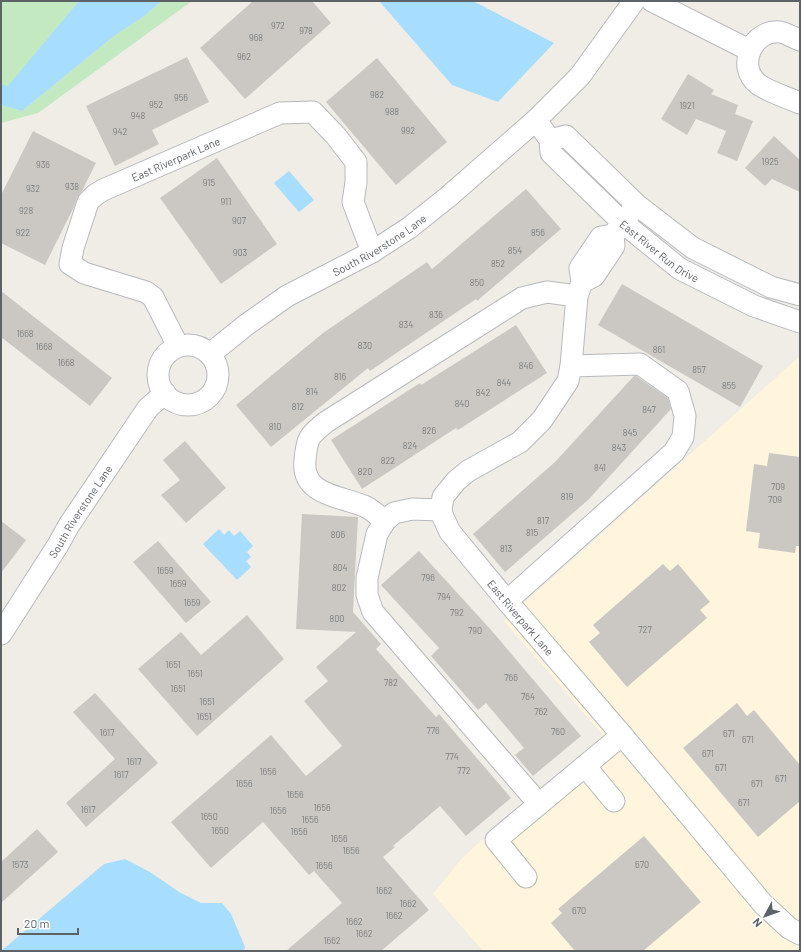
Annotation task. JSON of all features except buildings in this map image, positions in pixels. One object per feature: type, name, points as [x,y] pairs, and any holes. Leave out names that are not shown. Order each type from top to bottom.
[{"type":"street","points":[[536,120],[580,76],[634,1]]},
{"type":"street","points":[[652,1],[749,50]]},
{"type":"street","points":[[800,40],[780,32],[762,36],[749,50],[747,60],[748,69],[752,78],[758,85],[800,104]]},
{"type":"street","name":"East Riverpark Lane","points":[[178,346],[154,297],[146,292],[84,273],[70,264],[73,248],[88,202],[94,195],[103,190],[280,112],[313,112],[336,136],[356,162],[356,182],[353,202],[372,252]]},
{"type":"street","name":"East River Run Drive","points":[[536,120],[550,140],[551,153],[618,228],[680,269],[754,306],[800,322]]},
{"type":"street","name":"South Riverstone Lane","points":[[210,354],[246,325],[287,296],[372,252],[409,228],[448,197],[536,120]]},
{"type":"street","name":"East River Run Drive","points":[[550,140],[566,136],[637,205],[693,248],[771,287],[800,295]]},
{"type":"street","points":[[539,804],[373,612],[367,595],[367,578],[377,534],[384,521],[394,514],[412,509],[440,510],[443,497],[456,481],[468,470],[520,442],[542,420],[568,380],[580,289],[580,268],[601,237],[618,228],[637,205]]},
{"type":"street","points":[[384,521],[366,507],[320,491],[312,486],[307,478],[304,468],[306,443],[313,433],[326,422],[522,298],[547,292],[580,289]]},
{"type":"street","points":[[187,344],[204,348],[210,354],[217,365],[219,374],[213,393],[206,400],[196,404],[186,405],[176,403],[167,397],[161,389],[158,379],[158,369],[162,359],[169,351],[178,346],[187,344]]},
{"type":"street","points":[[507,601],[674,452],[683,437],[685,416],[678,391],[640,364],[571,366]]},
{"type":"street","name":"South Riverstone Lane","points":[[1,634],[58,545],[69,525],[148,408],[165,393]]},
{"type":"street","name":"East Riverpark Lane","points":[[440,510],[450,532],[763,904],[789,928],[800,934]]},
{"type":"street","points":[[526,877],[496,840],[622,735]]},
{"type":"street","points":[[585,766],[614,801]]},
{"type":"shaded area","points":[[800,356],[800,951],[483,951],[433,894],[463,857],[603,735],[504,621]]},
{"type":"green space","points":[[1,1],[79,1],[8,87],[1,84]]},
{"type":"green space","points":[[162,1],[192,1],[38,113],[1,123],[1,105],[22,111],[114,36],[144,16]]},
{"type":"water","points":[[79,1],[162,1],[144,16],[114,36],[22,111],[1,105],[1,84],[8,86]]},
{"type":"water","points":[[379,1],[473,1],[554,43],[498,102],[452,85]]},
{"type":"water","points":[[289,171],[314,200],[299,212],[274,183]]},
{"type":"water","points":[[219,529],[224,535],[229,530],[234,536],[240,531],[253,546],[247,552],[251,557],[246,561],[251,567],[237,580],[203,544]]},
{"type":"water","points":[[125,859],[150,872],[179,892],[201,903],[222,903],[231,914],[245,947],[244,951],[1,951],[104,864]]}]
